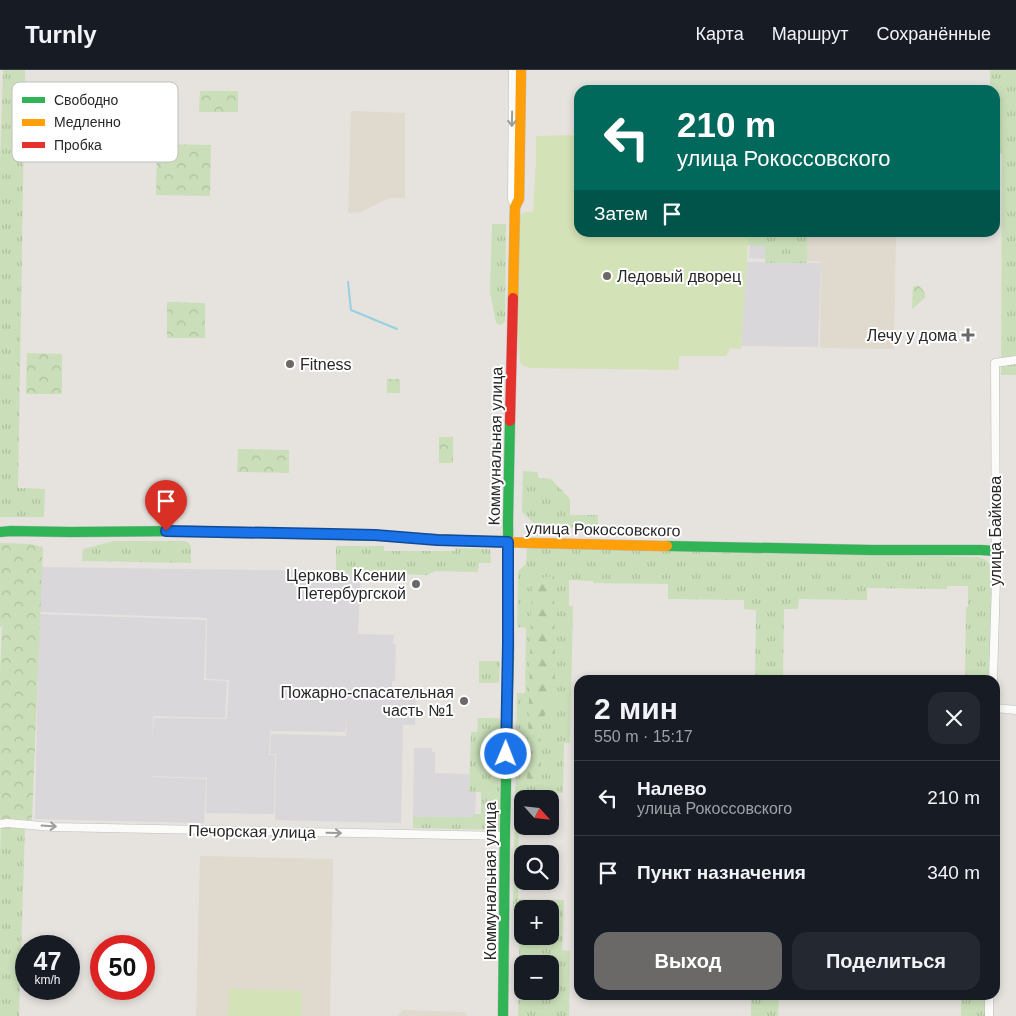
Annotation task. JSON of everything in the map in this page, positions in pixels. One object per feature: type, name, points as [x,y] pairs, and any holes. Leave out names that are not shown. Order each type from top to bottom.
[{"type":"main road","name":"Коммунальная улица","points":[[503,1016],[511,341],[515,207],[520,199],[521,70]]},
{"type":"main road","name":"улица Рокоссовского","points":[[0,532],[186,531],[375,535],[437,540],[508,542],[995,551]]},
{"type":"street","name":"Коммунальная улица","points":[[513,70],[512,199],[515,207]]},
{"type":"street","name":"улица Байкова","points":[[993,675],[996,580],[994,363],[1016,360]]},
{"type":"street","points":[[1000,708],[1016,710]]},
{"type":"street","name":"Печорская улица","points":[[0,824],[53,827],[505,836]]},
{"type":"street","points":[[989,1000],[989,1016]]},
{"type":"shaded area","points":[[351,111],[405,113],[405,198],[389,198],[361,212],[348,213]]},
{"type":"shaded area","points":[[808,237],[896,237],[894,349],[820,348],[821,262],[807,261]]},
{"type":"shaded area","points":[[750,245],[765,245],[765,259],[749,258]]},
{"type":"shaded area","points":[[747,262],[821,263],[818,347],[741,346]]},
{"type":"shaded area","points":[[40,567],[336,571],[361,574],[358,634],[394,635],[393,644],[396,644],[395,681],[392,681],[392,687],[395,688],[395,697],[416,698],[415,725],[403,725],[401,823],[275,820],[276,754],[270,754],[271,734],[346,736],[347,716],[345,732],[270,731],[269,755],[275,755],[274,814],[206,813],[207,778],[151,776],[206,779],[204,823],[35,819],[39,614],[206,620],[204,680],[227,681],[225,718],[153,716],[152,744],[154,718],[227,719],[229,680],[206,679],[207,618],[39,612]]},
{"type":"shaded area","points":[[414,748],[432,748],[432,752],[435,752],[435,773],[469,774],[469,792],[476,792],[475,817],[413,817]]},
{"type":"shaded area","points":[[200,856],[333,859],[330,1016],[196,1016]]},
{"type":"shaded area","points":[[403,1010],[465,1012],[467,1016],[397,1016]]},
{"type":"green space","points":[[3,70],[25,70],[25,82],[12,82],[12,162],[23,162],[18,488],[45,489],[44,517],[0,517],[0,165]]},
{"type":"green space","points":[[990,70],[1016,70],[1016,375],[1001,375],[1002,154],[1000,153],[1000,85],[990,85]]},
{"type":"green space","points":[[200,91],[238,91],[238,112],[199,112]]},
{"type":"green space","points":[[574,135],[574,237],[748,237],[741,349],[730,348],[726,356],[679,356],[679,369],[676,370],[530,368],[522,365],[520,362],[517,330],[519,226],[520,216],[524,212],[533,212],[536,136]]},
{"type":"green space","points":[[178,144],[211,145],[210,196],[156,195],[157,162],[178,162]]},
{"type":"green space","points":[[492,224],[506,224],[505,322],[500,325],[496,323],[490,292]]},
{"type":"green space","points":[[748,237],[808,237],[807,263],[765,263],[765,246],[747,245]]},
{"type":"green space","points":[[918,285],[925,292],[925,298],[912,309],[913,287]]},
{"type":"green space","points":[[167,302],[205,303],[205,338],[167,338]]},
{"type":"green space","points":[[27,353],[62,354],[62,394],[26,394]]},
{"type":"green space","points":[[387,379],[400,379],[400,393],[387,393]]},
{"type":"green space","points":[[439,437],[453,437],[453,463],[439,463]]},
{"type":"green space","points":[[238,449],[289,450],[289,473],[237,472]]},
{"type":"green space","points":[[523,471],[538,472],[538,478],[551,479],[570,499],[570,515],[598,515],[598,528],[537,527],[522,512]]},
{"type":"green space","points":[[114,541],[185,541],[191,547],[191,563],[82,561],[83,549]]},
{"type":"green space","points":[[0,543],[30,544],[43,547],[32,820],[0,819],[2,627],[0,627]]},
{"type":"green space","points":[[527,545],[977,557],[985,559],[992,571],[990,675],[965,675],[968,586],[947,586],[947,589],[867,588],[867,600],[799,599],[798,609],[784,609],[783,675],[755,675],[756,610],[744,609],[744,600],[668,599],[668,584],[593,583],[593,581],[569,580],[569,606],[573,606],[570,743],[564,743],[563,793],[559,793],[559,790],[515,790],[517,693],[525,693],[526,628],[517,627],[518,571],[526,564]]},
{"type":"green space","points":[[336,546],[384,546],[384,551],[455,551],[456,548],[490,549],[491,563],[479,563],[478,572],[435,571],[427,575],[346,573],[336,571]]},
{"type":"green space","points":[[554,576],[555,694],[540,725],[541,777],[527,781],[532,579]]},
{"type":"green space","points":[[479,661],[500,662],[499,682],[479,683]]},
{"type":"green space","points":[[478,718],[497,718],[503,723],[500,830],[413,828],[413,817],[474,817],[475,814],[481,814],[481,792],[469,792],[471,732],[477,732]]},
{"type":"green space","points":[[1,826],[25,826],[22,935],[15,935],[15,1000],[20,1000],[19,1016],[0,1016]]},
{"type":"green space","points":[[514,835],[519,835],[519,845],[514,845]]},
{"type":"green space","points":[[514,856],[514,890],[518,890],[518,899],[564,900],[562,950],[570,951],[569,1016],[518,1016],[518,1000],[559,1000],[559,955],[519,955],[519,945],[559,945],[559,900],[514,900],[513,911]]},
{"type":"green space","points":[[229,989],[302,991],[301,1016],[228,1016]]},
{"type":"green space","points":[[751,1000],[779,1000],[778,1016],[751,1016]]},
{"type":"green space","points":[[961,1000],[985,1000],[985,1016],[961,1016]]},
{"type":"waterway","points":[[348,282],[351,310],[397,329]]},
{"type":"traffic: fast","points":[[503,1016],[509,644],[508,521],[510,421]]},
{"type":"traffic: fast","points":[[0,532],[186,531],[383,536]]},
{"type":"traffic: fast","points":[[667,546],[995,551]]},
{"type":"traffic: slow","points":[[513,298],[515,207],[519,199],[521,70]]},
{"type":"traffic: slow","points":[[383,536],[490,542],[667,546]]},
{"type":"traffic: jam","points":[[510,421],[513,298]]},
{"type":"place","name":"Ледовый дворец","points":[[607,276]]},
{"type":"place","name":"Лечу у дома","points":[[968,335]]},
{"type":"place","name":"Fitness","points":[[290,364]]},
{"type":"place","name":"Церковь Ксении Петербургской","points":[[416,584]]},
{"type":"place","name":"Пожарно-спасательная часть №1","points":[[464,701]]},
{"type":"route","points":[[166,531],[375,535],[437,540],[508,542],[506,754]]}]
